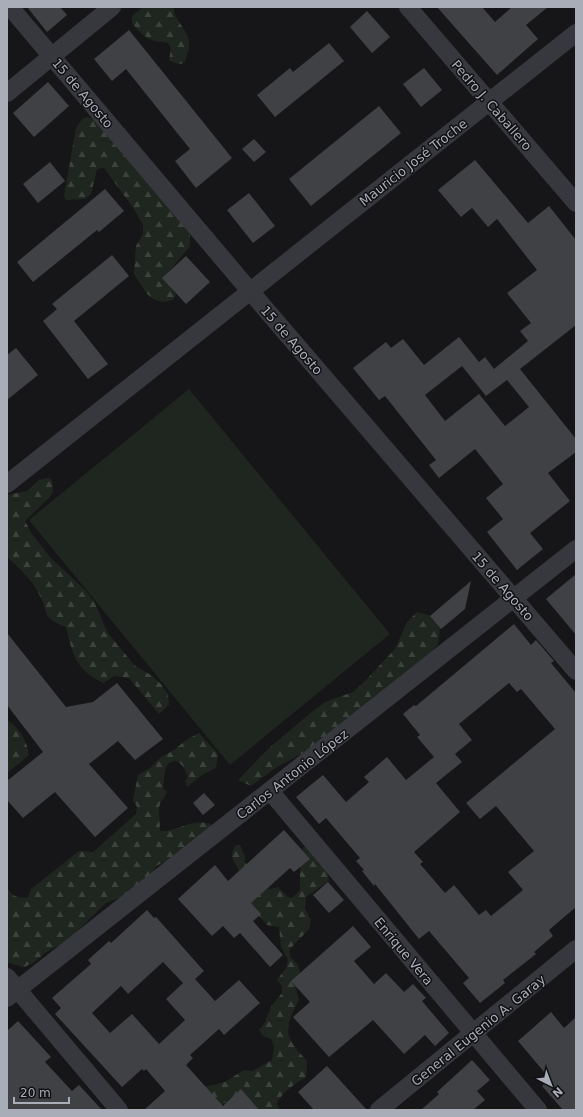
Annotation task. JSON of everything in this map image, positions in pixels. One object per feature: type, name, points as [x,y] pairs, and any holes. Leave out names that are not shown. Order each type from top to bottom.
[{"type":"street","name":"15 de Agosto","points":[[10,7],[250,291],[576,671]]},
{"type":"street","points":[[7,92],[112,7]]},
{"type":"street","name":"Pedro J. Caballero","points":[[408,7],[576,203]]},
{"type":"street","name":"Mauricio José Troche","points":[[7,484],[576,33]]},
{"type":"street","name":"Carlos Antonio López","points":[[11,988],[270,792],[576,549]]},
{"type":"street","name":"Enrique Vera","points":[[270,792],[538,1110]]},
{"type":"street","name":"General Eugenio A. Garay","points":[[379,1110],[576,949]]},
{"type":"street","points":[[11,988],[119,1110]]},
{"type":"green space","points":[[143,7],[174,7],[174,12],[188,37],[189,42],[185,62],[179,64],[169,60],[171,49],[168,43],[149,39],[134,26],[132,23],[132,16]]},
{"type":"green space","points":[[87,117],[95,119],[190,229],[190,246],[167,274],[166,278],[176,295],[173,300],[163,302],[155,300],[147,294],[134,274],[136,246],[143,234],[143,225],[134,209],[104,168],[97,169],[91,194],[85,199],[66,200],[64,196],[76,128],[82,119]]},
{"type":"green space","points":[[189,389],[390,634],[230,765],[29,520]]},
{"type":"green space","points":[[48,478],[52,480],[53,492],[50,497],[25,521],[32,534],[51,558],[86,591],[95,603],[107,632],[135,666],[151,675],[161,684],[168,694],[169,705],[159,714],[129,678],[115,676],[103,683],[94,678],[81,667],[73,653],[66,627],[50,619],[34,585],[7,557],[7,495],[27,491],[39,480]]},
{"type":"green space","points":[[417,612],[431,616],[440,628],[438,644],[417,670],[318,745],[277,767],[251,786],[238,780],[269,748],[313,711],[325,702],[353,692],[365,681],[395,649],[407,622]]},
{"type":"green space","points":[[7,720],[19,730],[22,735],[27,746],[28,756],[7,773]]},
{"type":"green space","points":[[199,733],[218,754],[216,768],[202,775],[187,787],[185,780],[188,777],[182,765],[175,761],[168,765],[165,772],[163,789],[167,791],[159,808],[160,831],[167,831],[190,824],[203,823],[211,824],[212,832],[179,855],[156,866],[153,873],[122,897],[106,903],[67,941],[45,953],[33,963],[24,967],[9,963],[7,961],[7,885],[10,892],[15,896],[21,898],[28,897],[31,889],[79,851],[93,852],[136,814],[137,807],[133,800],[138,775],[150,768],[161,757]]},
{"type":"green space","points":[[236,845],[240,845],[246,859],[244,860],[245,862],[264,884],[270,889],[278,887],[288,897],[292,898],[300,890],[300,862],[303,848],[307,846],[327,863],[329,881],[306,897],[305,908],[311,921],[309,929],[290,949],[290,957],[298,965],[302,979],[296,989],[299,1000],[290,1019],[288,1032],[290,1039],[307,1061],[306,1077],[283,1095],[277,1103],[279,1110],[242,1110],[232,1102],[224,1103],[218,1108],[204,1087],[225,1082],[244,1070],[252,1071],[272,1060],[274,1046],[271,1039],[263,1036],[259,1030],[264,1024],[272,1005],[282,993],[282,986],[277,980],[286,968],[288,960],[281,947],[279,927],[267,925],[240,895],[241,875],[232,857],[233,850]]},
{"type":"building","points":[[27,7],[60,7],[67,15],[47,32]]},
{"type":"building","points":[[437,7],[482,7],[495,22],[512,7],[548,7],[526,25],[538,39],[497,75]]},
{"type":"building","points":[[367,11],[390,37],[372,53],[350,27]]},
{"type":"building","points":[[129,30],[232,158],[196,188],[175,161],[190,149],[126,69],[112,81],[94,59]]},
{"type":"building","points":[[329,43],[344,61],[275,117],[257,95],[290,68],[293,72]]},
{"type":"building","points":[[424,68],[442,90],[421,107],[403,84]]},
{"type":"building","points":[[48,82],[69,106],[34,137],[13,113]]},
{"type":"building","points":[[379,106],[401,133],[311,206],[289,179]]},
{"type":"building","points":[[254,139],[266,152],[254,162],[242,149]]},
{"type":"building","points":[[475,160],[528,223],[549,206],[576,240],[576,325],[520,369],[576,439],[576,452],[548,473],[570,501],[530,533],[543,549],[517,570],[487,532],[503,519],[486,498],[503,484],[475,449],[439,478],[429,465],[436,460],[385,396],[379,400],[353,368],[386,342],[391,348],[403,339],[424,365],[459,337],[479,362],[485,357],[494,369],[528,341],[520,331],[531,323],[507,293],[537,270],[497,219],[488,227],[472,208],[461,217],[438,190]],"holes":[[[462,366],[486,396],[507,380],[529,407],[505,426],[479,394],[445,421],[425,395]]]},
{"type":"building","points":[[50,162],[65,181],[38,203],[23,184]]},
{"type":"building","points":[[105,189],[124,211],[99,232],[97,230],[33,282],[17,262]]},
{"type":"building","points":[[249,193],[275,226],[253,243],[227,210]]},
{"type":"building","points":[[112,255],[129,276],[74,321],[108,364],[88,379],[43,321],[57,309],[52,304]]},
{"type":"building","points":[[186,256],[210,282],[186,304],[162,278]]},
{"type":"building","points":[[16,348],[38,375],[7,400],[7,355]]},
{"type":"building","points":[[576,574],[576,635],[546,599]]},
{"type":"building","points":[[471,581],[465,609],[441,629],[430,616]]},
{"type":"building","points":[[514,624],[531,645],[536,640],[554,661],[551,663],[576,693],[576,907],[549,930],[553,936],[534,952],[536,954],[503,980],[505,983],[480,1003],[463,983],[469,978],[429,931],[419,939],[375,884],[374,886],[362,871],[364,870],[356,861],[360,858],[326,818],[319,824],[296,797],[323,775],[346,802],[369,782],[364,777],[387,757],[406,780],[434,757],[417,737],[420,735],[403,714],[414,705],[416,706]],"holes":[[[509,683],[517,692],[521,689],[555,729],[466,803],[480,819],[496,806],[534,851],[508,872],[523,890],[491,916],[486,910],[479,915],[454,885],[445,893],[420,864],[423,862],[414,852],[460,812],[436,783],[462,762],[455,754],[472,740],[459,724]]]},
{"type":"building","points":[[7,633],[66,707],[93,702],[117,683],[163,739],[135,760],[118,741],[89,764],[128,808],[95,837],[55,792],[23,818],[7,800],[7,781],[43,752],[7,705]]},
{"type":"building","points":[[204,793],[215,805],[203,815],[193,803]]},
{"type":"building","points":[[284,830],[310,859],[294,872],[290,868],[251,903],[261,914],[253,921],[283,955],[270,967],[240,933],[234,938],[223,926],[212,936],[178,899],[215,865],[228,881]]},
{"type":"building","points":[[328,882],[344,900],[329,913],[313,895]]},
{"type":"building","points":[[147,910],[154,918],[156,917],[204,971],[195,979],[215,1001],[239,980],[260,1003],[224,1035],[219,1029],[190,1055],[193,1058],[186,1065],[223,1106],[241,1089],[259,1110],[144,1110],[165,1091],[146,1069],[144,1071],[142,1069],[122,1087],[55,1014],[61,1008],[52,998],[91,964],[88,960],[109,941],[111,943]],"holes":[[[163,962],[183,983],[166,999],[185,1020],[159,1044],[132,1014],[110,1033],[92,1013],[121,986],[128,994]]]},
{"type":"building","points":[[353,926],[371,947],[354,961],[374,984],[386,973],[404,992],[413,984],[426,998],[422,1001],[449,1033],[435,1046],[425,1035],[404,1054],[373,1020],[329,1057],[293,1017],[310,1002],[291,981]]},
{"type":"building","points":[[551,1012],[564,1028],[576,1017],[576,1110],[563,1110],[542,1086],[550,1079],[518,1041]]},
{"type":"building","points":[[18,1021],[51,1057],[45,1062],[72,1091],[79,1085],[102,1110],[7,1110],[7,1031]]},
{"type":"building","points":[[472,1060],[490,1080],[477,1091],[485,1100],[473,1110],[421,1110],[439,1094],[437,1092]]},
{"type":"building","points":[[327,1066],[367,1110],[314,1110],[298,1092]]}]
